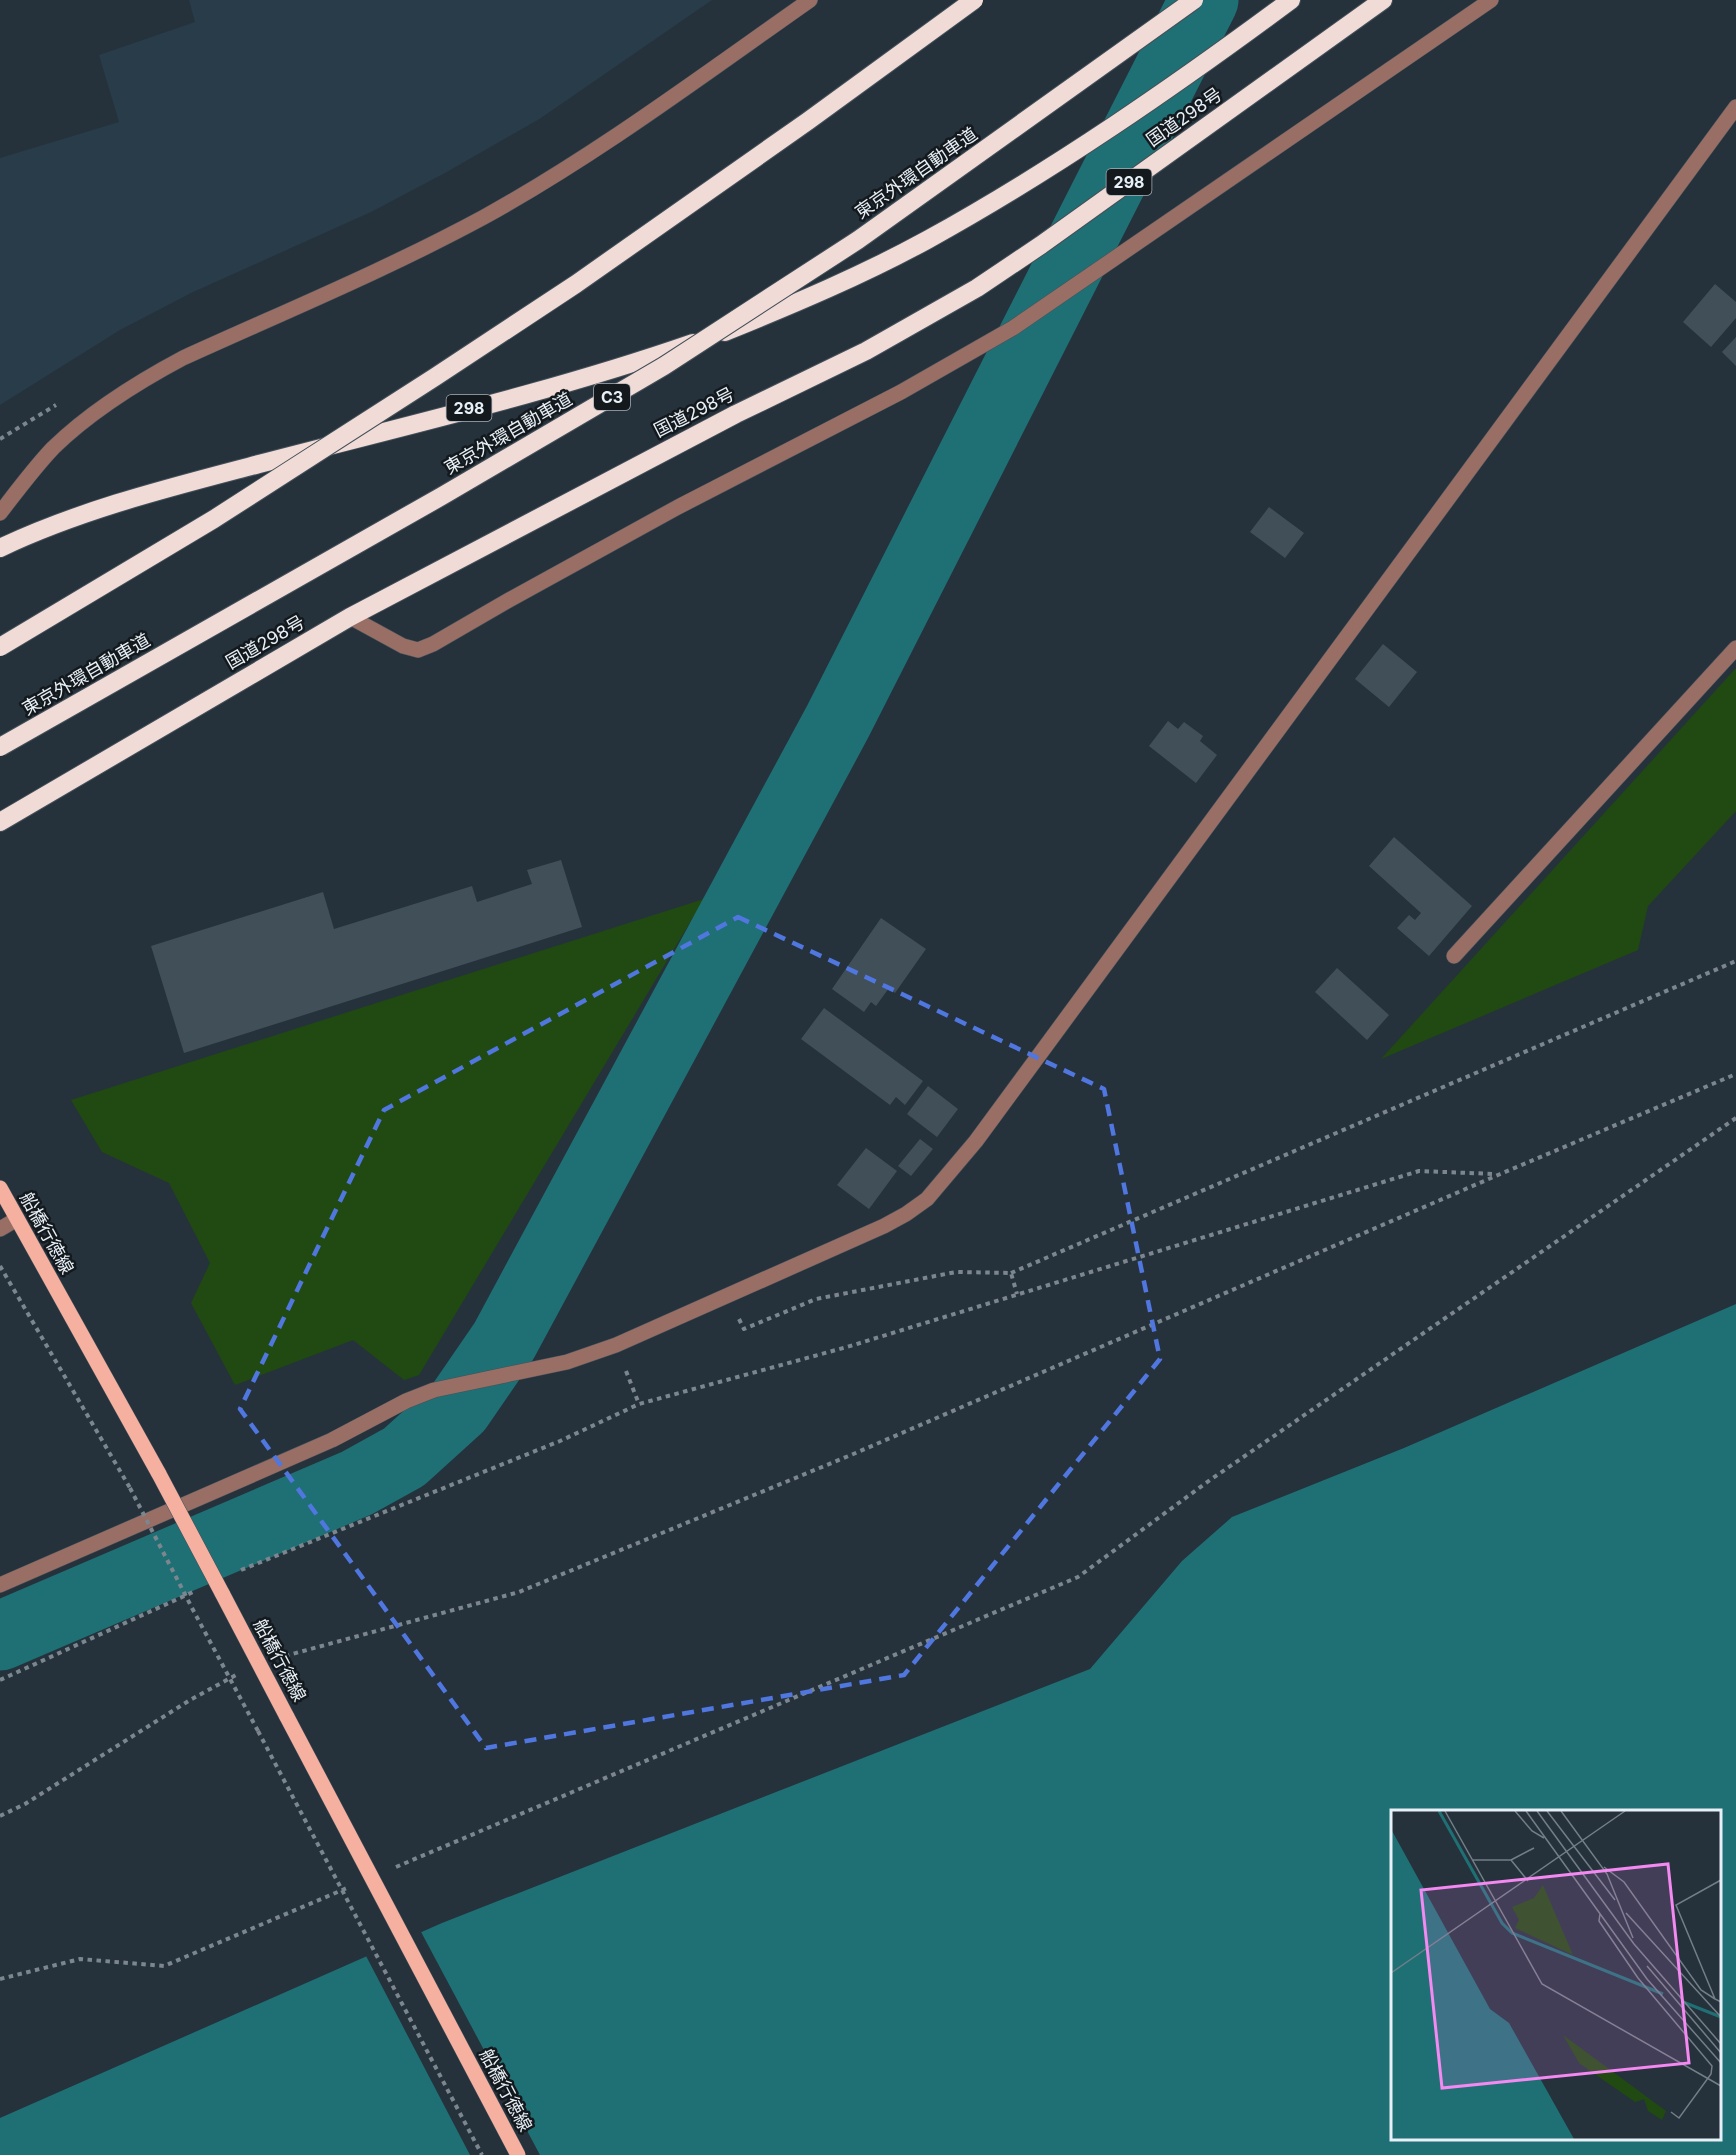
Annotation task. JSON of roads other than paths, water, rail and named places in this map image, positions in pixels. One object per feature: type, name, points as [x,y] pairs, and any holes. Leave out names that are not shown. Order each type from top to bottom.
[{"type":"highway","points":[[0,648],[214,519],[510,328],[808,121],[974,0]]},
{"type":"highway","name":"東京外環自動車道","points":[[0,747],[442,496],[664,366],[858,240],[1194,0]]},
{"type":"highway","name":"国道298号","points":[[0,548],[30,534],[139,496],[561,384],[661,354],[778,310],[864,273],[928,240],[1078,148],[1235,42],[1291,0]]},
{"type":"highway","name":"国道298号","points":[[0,822],[350,617],[736,414],[866,351],[976,288],[1041,245],[1383,0]]},
{"type":"main road","name":"船橋行徳線","points":[[0,1188],[159,1474],[518,2155]]},
{"type":"street","points":[[0,513],[51,450],[69,433],[149,376],[183,358],[410,255],[485,216],[563,169],[810,0]]},
{"type":"street","points":[[350,617],[403,646],[418,650],[433,644],[508,600],[810,438],[901,392],[1013,328],[1491,0]]},
{"type":"street","points":[[0,1585],[332,1440],[406,1401],[434,1390],[567,1362],[616,1345],[884,1226],[927,1199],[976,1141],[1736,107]]},
{"type":"street","points":[[1454,956],[1736,648]]},
{"type":"street","points":[[0,1229],[17,1219]]},
{"type":"water","points":[[1736,1304],[1736,2155],[0,2155],[0,2118],[442,1923],[1090,1669],[1182,1561],[1232,1517],[1404,1448]]},
{"type":"waterway","points":[[0,1636],[357,1483],[404,1457],[458,1408],[504,1341],[838,721],[1204,0]]}]
